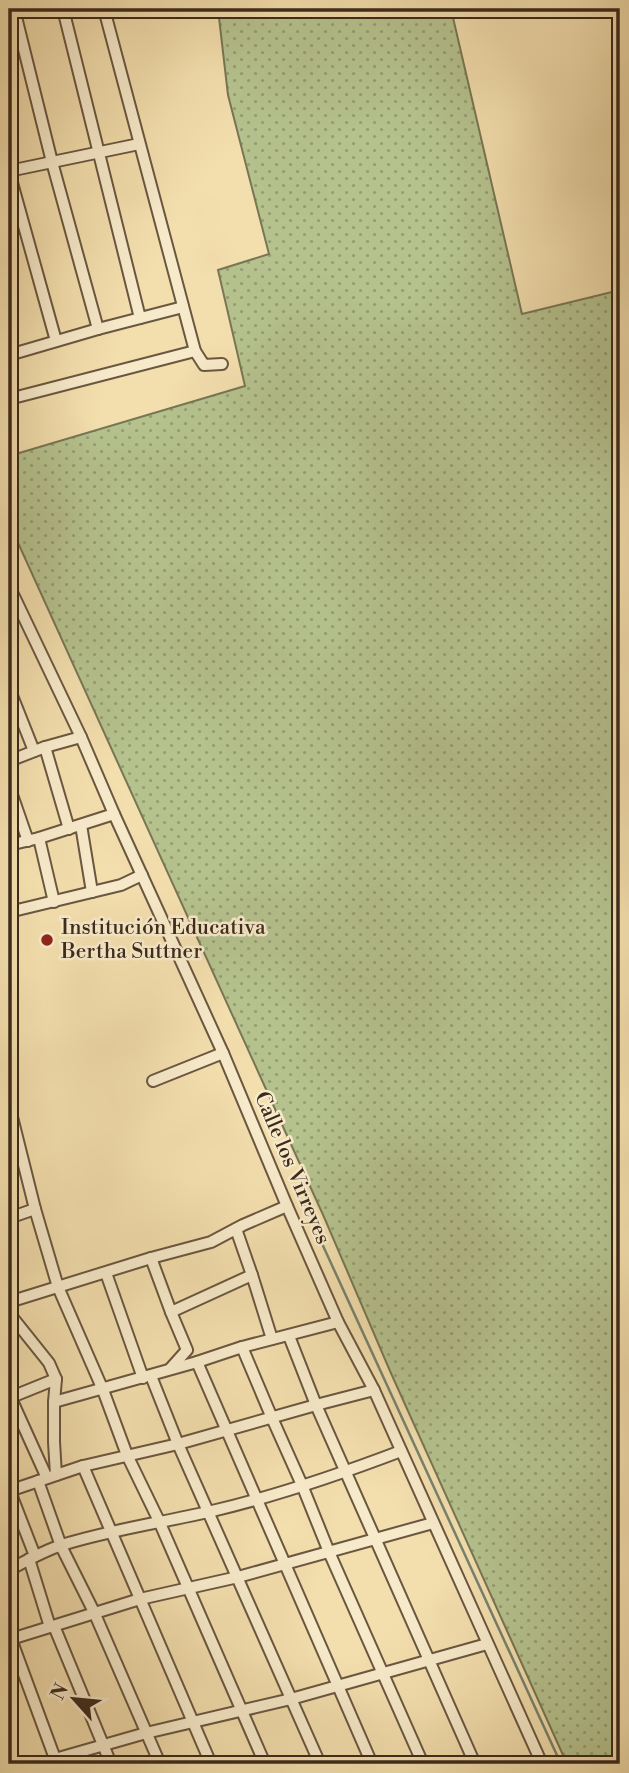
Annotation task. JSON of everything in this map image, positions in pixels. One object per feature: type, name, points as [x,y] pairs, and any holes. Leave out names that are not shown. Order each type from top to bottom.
[{"type":"street","points":[[14,9],[98,329]]},
{"type":"street","points":[[63,9],[140,318]]},
{"type":"street","points":[[104,9],[195,351],[204,365],[222,364]]},
{"type":"street","points":[[56,341],[9,171],[139,144]]},
{"type":"street","points":[[9,334],[11,354],[183,307]]},
{"type":"street","points":[[9,399],[195,351]]},
{"type":"street","name":"Calle los Virreyes","points":[[9,586],[13,608],[81,737],[223,1053],[338,1322],[374,1390],[542,1764]]},
{"type":"street","points":[[9,688],[39,749],[69,829]]},
{"type":"street","points":[[9,761],[81,737]]},
{"type":"street","points":[[9,786],[34,839],[54,902]]},
{"type":"street","points":[[9,845],[114,814]]},
{"type":"street","points":[[81,825],[92,892]]},
{"type":"street","points":[[9,895],[11,912],[121,885],[142,875]]},
{"type":"street","points":[[153,1081],[223,1053]]},
{"type":"street","points":[[9,1105],[58,1287],[103,1390],[127,1455],[159,1521],[265,1764]]},
{"type":"street","points":[[9,1302],[211,1242],[287,1206]]},
{"type":"street","points":[[9,1218],[35,1209]]},
{"type":"street","points":[[236,1229],[272,1339]]},
{"type":"street","points":[[151,1258],[187,1350],[226,1431],[372,1764]]},
{"type":"street","points":[[106,1273],[146,1377],[320,1764]]},
{"type":"street","points":[[171,1312],[252,1275]]},
{"type":"street","points":[[9,1313],[49,1363],[56,1379],[54,1442],[47,1478]]},
{"type":"street","points":[[54,1402],[338,1322]]},
{"type":"street","points":[[289,1336],[316,1405],[475,1764]]},
{"type":"street","points":[[242,1347],[423,1764]]},
{"type":"street","points":[[170,1369],[187,1350]]},
{"type":"street","points":[[56,1379],[9,1396],[47,1478],[61,1546],[94,1612],[160,1764]]},
{"type":"street","points":[[110,1764],[52,1626],[9,1490],[83,1466],[178,1444],[374,1390]]},
{"type":"street","points":[[9,1570],[61,1546],[255,1499],[346,1472],[401,1451]]},
{"type":"street","points":[[83,1466],[211,1764]]},
{"type":"street","points":[[56,1762],[10,1639],[139,1599],[238,1577],[433,1523]]},
{"type":"street","points":[[43,1764],[146,1733],[292,1699],[487,1643]]},
{"type":"street","points":[[9,1754],[13,1764]]},
{"type":"green space","points":[[218,9],[451,9],[522,314],[620,290],[620,1764],[567,1764],[390,1371],[324,1217],[9,523],[9,456],[245,386],[218,270],[269,254],[228,95]]},
{"type":"waterway","points":[[302,1200],[561,1764]]},
{"type":"place","name":"Institución Educativa Bertha Suttner","points":[[47,940]]}]
